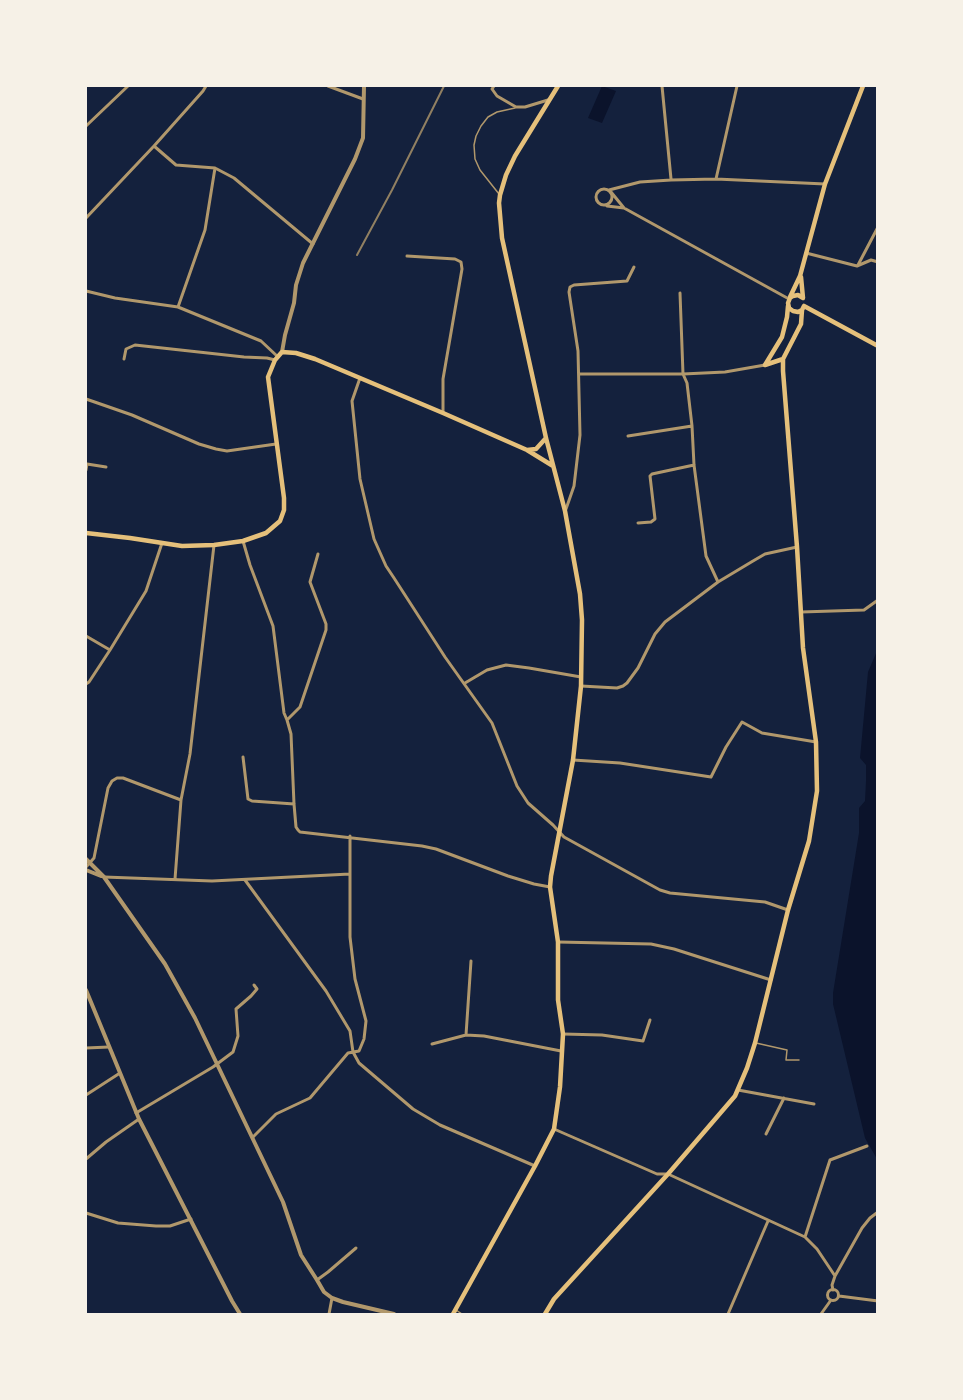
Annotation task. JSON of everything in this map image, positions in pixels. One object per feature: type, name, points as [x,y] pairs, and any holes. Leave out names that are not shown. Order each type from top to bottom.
[{"type":"main road","points":[[454,1312],[554,1128],[560,1087],[563,1034],[558,999],[558,942],[550,887],[573,760],[581,686],[581,597],[565,511],[546,438],[502,238],[499,211],[500,195],[515,156],[558,86]]},
{"type":"main road","points":[[765,365],[782,337],[790,298],[800,276],[825,184],[863,86]]},
{"type":"main road","points":[[545,1314],[554,1299],[668,1174],[738,1090],[755,1043],[788,910],[812,829],[817,791],[816,742],[803,648],[783,359],[801,324],[803,298],[800,276]]},
{"type":"main road","points":[[790,298],[798,295],[803,298]]},
{"type":"main road","points":[[788,306],[795,312],[803,308]]},
{"type":"main road","points":[[803,308],[878,346]]},
{"type":"main road","points":[[86,533],[182,546],[243,541],[273,528],[280,521],[284,510],[284,498],[268,383],[269,372],[278,356],[296,353],[315,359],[527,450],[553,467]]},
{"type":"main road","points":[[765,365],[783,359]]},
{"type":"main road","points":[[527,450],[536,449],[546,438]]},
{"type":"street","points":[[86,126],[128,86]]},
{"type":"street","points":[[86,218],[154,146],[206,86]]},
{"type":"street","points":[[328,86],[363,99]]},
{"type":"street","points":[[278,356],[299,274],[351,168],[363,138],[364,86]]},
{"type":"street","points":[[662,86],[671,180]]},
{"type":"street","points":[[716,180],[737,86]]},
{"type":"street","points":[[493,87],[497,96],[516,108],[525,108],[548,100]]},
{"type":"street","points":[[154,146],[176,165],[215,168],[234,178],[313,244]]},
{"type":"street","points":[[178,307],[205,230],[215,168]]},
{"type":"street","points":[[624,208],[600,204],[596,196],[601,190],[610,191],[640,182],[671,180],[825,184]]},
{"type":"street","points":[[605,206],[613,198],[610,191]]},
{"type":"street","points":[[610,191],[624,208],[790,298]]},
{"type":"street","points":[[857,266],[878,227]]},
{"type":"street","points":[[806,253],[857,266],[871,261],[878,262]]},
{"type":"street","points":[[406,256],[455,259],[461,262],[462,269],[443,379],[443,413]]},
{"type":"street","points":[[565,511],[574,486],[580,435],[578,351],[570,287],[627,281],[634,267]]},
{"type":"street","points":[[86,291],[100,296],[178,307],[261,341],[278,356]]},
{"type":"street","points":[[680,293],[683,374],[687,383],[694,465],[706,556],[718,582]]},
{"type":"street","points":[[124,359],[126,350],[135,345],[244,357],[278,356]]},
{"type":"street","points":[[579,375],[725,372],[765,365]]},
{"type":"street","points":[[360,378],[352,401],[360,478],[374,539],[386,566],[445,657],[492,723],[518,789],[528,803],[564,837],[660,890],[670,893],[765,902],[788,910]]},
{"type":"street","points":[[86,399],[216,449],[227,451],[276,444]]},
{"type":"street","points":[[628,436],[692,426]]},
{"type":"street","points":[[86,470],[87,464],[106,467]]},
{"type":"street","points":[[638,523],[651,522],[655,519],[650,476],[694,465]]},
{"type":"street","points":[[243,541],[271,617],[284,713],[288,720],[298,830],[436,849],[508,876],[550,887]]},
{"type":"street","points":[[86,684],[146,591],[162,543]]},
{"type":"street","points":[[175,879],[181,800],[190,754],[214,545]]},
{"type":"street","points":[[581,686],[618,688],[623,686],[638,668],[655,634],[665,622],[718,582],[765,554],[797,547]]},
{"type":"street","points":[[288,720],[300,707],[326,630],[326,624],[310,582],[318,554]]},
{"type":"street","points":[[801,612],[864,610],[878,600]]},
{"type":"street","points":[[86,636],[110,650]]},
{"type":"street","points":[[465,683],[487,670],[506,665],[581,677]]},
{"type":"street","points":[[573,760],[620,763],[711,777],[742,722],[762,733],[816,742]]},
{"type":"street","points":[[243,757],[248,799],[294,804]]},
{"type":"street","points":[[87,867],[94,858],[111,782],[117,778],[123,778],[181,800]]},
{"type":"street","points":[[252,1138],[276,1114],[310,1098],[348,1053],[359,1051],[364,1039],[366,1021],[355,979],[350,937],[350,836]]},
{"type":"street","points":[[86,859],[87,867]]},
{"type":"street","points":[[87,867],[104,877],[165,964],[195,1018],[283,1202],[301,1255],[324,1292],[343,1302],[394,1314]]},
{"type":"street","points":[[104,877],[212,881],[350,874]]},
{"type":"street","points":[[245,880],[326,991],[350,1031],[353,1053],[359,1063],[413,1109],[441,1125],[535,1166]]},
{"type":"street","points":[[558,942],[651,944],[674,949],[771,980]]},
{"type":"street","points":[[466,1035],[471,961]]},
{"type":"street","points":[[136,1113],[233,1052],[238,1036],[236,1009],[257,989],[254,985]]},
{"type":"street","points":[[86,990],[136,1113],[240,1314]]},
{"type":"street","points":[[563,1034],[602,1035],[643,1041],[650,1020]]},
{"type":"street","points":[[432,1044],[466,1035],[484,1036],[563,1051]]},
{"type":"street","points":[[86,1048],[109,1047]]},
{"type":"street","points":[[86,1095],[120,1074]]},
{"type":"street","points":[[738,1090],[814,1104]]},
{"type":"street","points":[[778,1110],[776,1115],[766,1134],[778,1110],[784,1098]]},
{"type":"street","points":[[86,1159],[139,1119]]},
{"type":"street","points":[[554,1128],[657,1174],[668,1174],[805,1237],[817,1249],[835,1276]]},
{"type":"street","points":[[805,1237],[830,1160],[867,1146]]},
{"type":"street","points":[[878,1212],[862,1228],[832,1285],[833,1290],[839,1296],[878,1301]]},
{"type":"street","points":[[86,1214],[118,1223],[156,1226],[170,1226],[190,1219]]},
{"type":"street","points":[[728,1314],[768,1221]]},
{"type":"street","points":[[317,1280],[356,1248]]},
{"type":"street","points":[[831,1300],[828,1294],[833,1290]]},
{"type":"street","points":[[821,1314],[831,1300],[839,1296]]},
{"type":"street","points":[[329,1314],[332,1298]]},
{"type":"lane","points":[[500,195],[480,170],[475,159],[474,145],[481,126],[488,117],[508,108],[516,108]]},
{"type":"lane","points":[[755,1043],[787,1050],[786,1060],[799,1060]]},
{"type":"lane","points":[[454,1312],[462,1314]]},
{"type":"water","points":[[602,86],[616,91],[602,123],[588,118]]},
{"type":"water","points":[[877,651],[877,1159],[865,1138],[833,1004],[833,993],[859,833],[859,808],[865,801],[866,765],[860,758],[868,672]]},
{"type":"railway","points":[[357,255],[444,86]]}]
